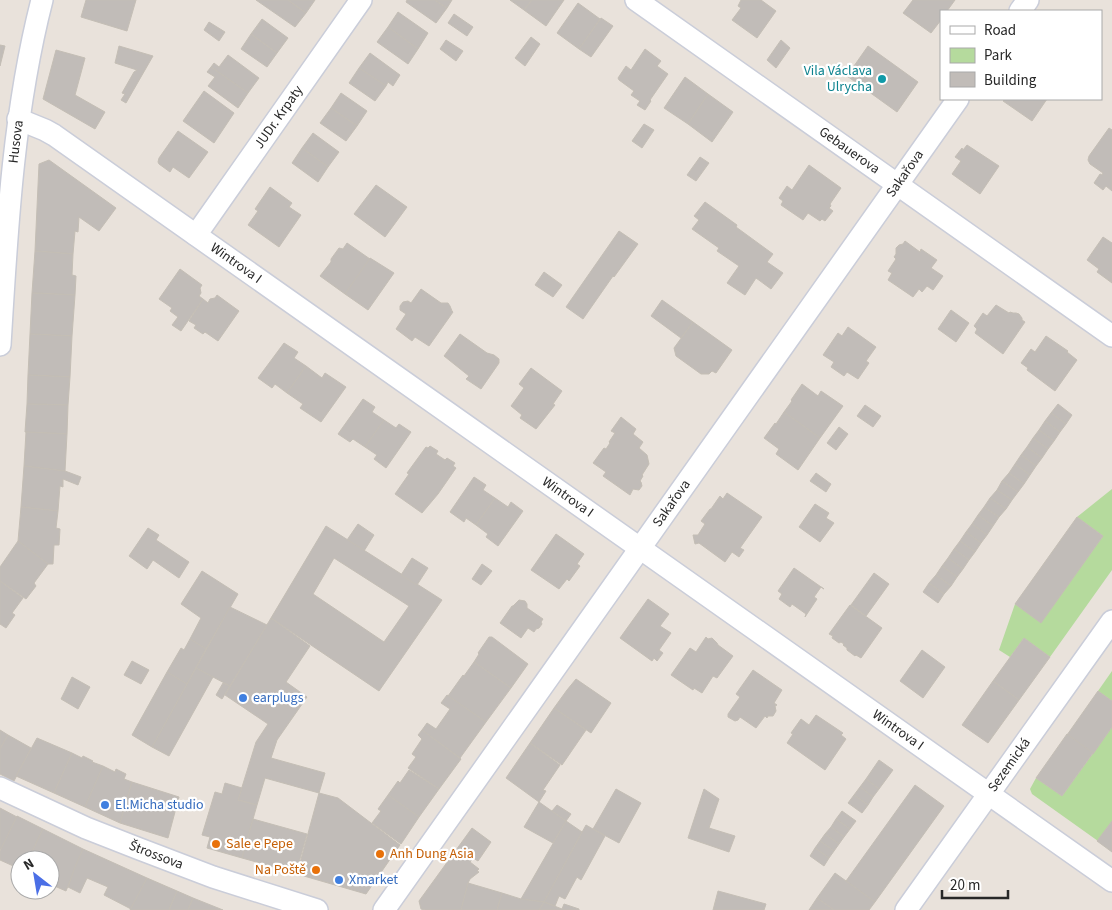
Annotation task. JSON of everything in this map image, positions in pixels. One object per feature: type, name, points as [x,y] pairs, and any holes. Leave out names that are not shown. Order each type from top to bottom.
[{"type":"street","name":"Husova","points":[[0,345],[18,119],[42,0]]},
{"type":"street","name":"JUDr. Krpaty","points":[[196,234],[361,0]]},
{"type":"street","name":"Gebauerova","points":[[636,0],[1112,336]]},
{"type":"street","name":"Sakařova","points":[[384,910],[957,100]]},
{"type":"street","name":"Wintrova I","points":[[18,119],[54,135],[1112,881]]},
{"type":"street","name":"Sezemická","points":[[906,910],[1112,621]]},
{"type":"street","name":"Štrossova","points":[[0,788],[86,828],[137,848],[213,877],[317,910]]},
{"type":"green space","points":[[1112,489],[1112,570],[1050,657],[1024,638],[1010,657],[999,650],[1015,604],[1041,622],[1103,536],[1077,517]]},
{"type":"green space","points":[[1112,671],[1112,701],[1098,691]]},
{"type":"green space","points":[[1112,727],[1112,821],[1098,841],[1032,794],[1030,789],[1036,778],[1062,796]]},
{"type":"building","points":[[86,0],[136,0],[127,31],[81,17]]},
{"type":"building","points":[[256,0],[288,0],[306,13],[295,27]]},
{"type":"building","points":[[288,0],[315,0],[306,13]]},
{"type":"building","points":[[407,0],[435,0],[447,8],[436,23],[406,2]]},
{"type":"building","points":[[435,0],[452,0],[447,8]]},
{"type":"building","points":[[510,0],[532,0],[524,10]]},
{"type":"building","points":[[532,0],[564,0],[546,26],[524,10]]},
{"type":"building","points":[[741,0],[761,0],[776,11],[757,38],[732,20],[741,8],[738,6]]},
{"type":"building","points":[[913,0],[955,0],[948,10],[940,10],[940,21],[931,33],[903,13]]},
{"type":"building","points":[[578,3],[600,19],[579,49],[557,33]]},
{"type":"building","points":[[398,12],[428,33],[418,49],[388,27]]},
{"type":"building","points":[[454,14],[473,27],[467,36],[448,23]]},
{"type":"building","points":[[601,18],[613,26],[591,57],[579,49]]},
{"type":"building","points":[[262,19],[288,38],[277,53],[251,34]]},
{"type":"building","points":[[209,22],[225,32],[219,41],[204,30]]},
{"type":"building","points":[[388,27],[418,49],[408,64],[377,42]]},
{"type":"building","points":[[251,34],[277,53],[267,67],[241,49]]},
{"type":"building","points":[[531,37],[540,44],[525,66],[515,58]]},
{"type":"building","points":[[446,40],[463,51],[456,61],[440,49]]},
{"type":"building","points":[[781,40],[790,48],[776,68],[767,60]]},
{"type":"building","points":[[0,45],[5,46],[0,66]]},
{"type":"building","points":[[119,46],[153,56],[126,103],[121,100],[125,94],[122,93],[137,70],[115,63]]},
{"type":"building","name":"Vila Václava Ulrycha","points":[[868,46],[918,82],[897,112],[847,76]]},
{"type":"building","points":[[645,49],[661,61],[657,66],[668,74],[645,110],[637,105],[640,101],[631,95],[634,91],[618,78],[626,66],[631,70]]},
{"type":"building","points":[[56,50],[85,58],[75,95],[105,112],[95,129],[43,99]]},
{"type":"building","points":[[370,53],[400,75],[393,86],[388,82],[386,86],[359,68]]},
{"type":"building","points":[[228,55],[259,78],[248,93],[211,67],[214,63],[219,67]]},
{"type":"building","points":[[211,67],[248,93],[238,108],[208,86],[215,77],[207,72]]},
{"type":"building","points":[[359,68],[386,86],[375,101],[349,83]]},
{"type":"building","points":[[685,77],[708,94],[688,124],[664,108]]},
{"type":"building","points":[[204,91],[234,113],[214,143],[183,121]]},
{"type":"building","points":[[341,93],[367,111],[357,126],[331,108]]},
{"type":"building","points":[[708,94],[733,112],[712,142],[688,124]]},
{"type":"building","points":[[1004,100],[1046,100],[1032,121]]},
{"type":"building","points":[[331,108],[357,126],[346,141],[320,123]]},
{"type":"building","points":[[644,124],[654,130],[642,148],[632,141]]},
{"type":"building","points":[[1109,128],[1112,130],[1112,191],[1106,186],[1103,190],[1094,183],[1100,174],[1102,175],[1103,173],[1090,164],[1088,160]]},
{"type":"building","points":[[178,131],[208,152],[189,178],[173,167],[170,172],[158,162]]},
{"type":"building","points":[[313,133],[339,152],[328,167],[302,148]]},
{"type":"building","points":[[967,145],[999,166],[980,194],[952,174],[961,161],[955,157]]},
{"type":"building","points":[[302,148],[328,167],[318,182],[292,163]]},
{"type":"building","points":[[700,157],[709,163],[696,181],[687,175]]},
{"type":"building","points":[[49,160],[116,208],[99,231],[79,217],[78,232],[75,231],[73,254],[35,251],[39,164]]},
{"type":"building","points":[[809,165],[841,188],[830,204],[829,208],[833,211],[825,221],[822,219],[820,221],[808,213],[803,220],[781,205],[783,201],[779,198],[787,186],[792,190]]},
{"type":"building","points":[[376,185],[407,207],[385,237],[354,214]]},
{"type":"building","points":[[270,187],[292,203],[289,207],[301,215],[279,247],[248,225],[258,211],[255,209]]},
{"type":"building","points":[[705,202],[773,254],[767,262],[783,273],[771,289],[756,278],[745,295],[727,283],[739,266],[717,251],[719,248],[692,229],[699,220],[694,216]]},
{"type":"building","points":[[619,231],[638,244],[583,319],[566,307]]},
{"type":"building","points":[[1103,237],[1112,243],[1112,283],[1097,272],[1099,269],[1087,260]]},
{"type":"building","points":[[905,241],[920,252],[921,249],[937,260],[931,268],[943,276],[933,290],[927,286],[922,292],[919,289],[913,297],[888,280],[892,273],[888,271],[896,259],[894,257],[896,248]]},
{"type":"building","points":[[347,243],[370,259],[345,294],[320,276],[339,248],[343,249]]},
{"type":"building","points":[[35,251],[73,254],[72,275],[76,276],[75,295],[32,293]]},
{"type":"building","points":[[370,258],[394,273],[368,310],[345,294]]},
{"type":"building","points":[[180,269],[202,285],[199,296],[203,299],[181,331],[172,325],[178,317],[170,311],[172,308],[159,299]]},
{"type":"building","points":[[544,272],[562,285],[553,297],[535,285]]},
{"type":"building","points":[[421,289],[441,303],[448,303],[453,312],[429,346],[415,337],[412,341],[396,329],[406,314],[400,310],[400,306],[403,302],[408,301],[411,303]]},
{"type":"building","points":[[32,293],[75,295],[72,336],[30,334]]},
{"type":"building","points":[[217,295],[239,311],[218,341],[205,332],[203,334],[194,328],[196,325],[189,321],[203,299],[208,303],[210,299],[215,298]]},
{"type":"building","points":[[662,300],[693,322],[681,338],[651,316]]},
{"type":"building","points":[[996,305],[1009,313],[1019,314],[1025,322],[1003,354],[975,333],[977,329],[974,326],[983,313],[987,316]]},
{"type":"building","points":[[951,310],[969,323],[956,342],[938,329]]},
{"type":"building","points":[[693,322],[732,350],[716,373],[712,371],[709,374],[701,374],[676,356],[674,348]]},
{"type":"building","points":[[848,327],[876,347],[866,361],[869,363],[858,379],[847,372],[844,376],[831,367],[834,362],[823,355],[838,333],[842,336]]},
{"type":"building","points":[[30,334],[72,336],[70,377],[28,375]]},
{"type":"building","points":[[460,334],[499,359],[499,363],[481,389],[466,379],[469,376],[444,356]]},
{"type":"building","points":[[1046,336],[1068,351],[1077,360],[1055,391],[1027,370],[1028,368],[1021,363],[1031,349],[1035,352]]},
{"type":"building","points":[[284,343],[298,352],[294,358],[306,366],[287,393],[275,384],[272,388],[258,378]]},
{"type":"building","points":[[306,366],[322,378],[325,373],[346,387],[321,422],[300,408],[303,404],[287,393]]},
{"type":"building","points":[[531,368],[562,391],[553,404],[555,405],[536,429],[520,418],[522,415],[511,406],[524,388],[519,384]]},
{"type":"building","points":[[28,375],[70,377],[68,405],[27,404]]},
{"type":"building","points":[[802,384],[818,396],[821,391],[843,406],[820,438],[784,412]]},
{"type":"building","points":[[363,399],[375,407],[372,412],[384,420],[365,447],[353,439],[350,442],[338,434]]},
{"type":"building","points":[[27,404],[68,405],[67,434],[25,432]]},
{"type":"building","points":[[1058,404],[1072,415],[1066,424],[1051,413]]},
{"type":"building","points":[[865,405],[881,416],[873,427],[857,416]]},
{"type":"building","points":[[784,412],[820,438],[798,470],[776,454],[779,449],[764,438]]},
{"type":"building","points":[[1051,413],[1066,424],[1060,432],[1045,421]]},
{"type":"building","points":[[621,417],[636,429],[633,434],[643,442],[639,448],[647,455],[649,464],[640,481],[642,486],[639,490],[633,489],[630,495],[603,476],[606,472],[593,463],[610,443],[615,433],[611,431]]},
{"type":"building","points":[[384,420],[396,428],[399,424],[411,432],[386,468],[374,459],[377,455],[365,447]]},
{"type":"building","points":[[1045,421],[1060,432],[1054,441],[1039,430]]},
{"type":"building","points":[[839,427],[848,434],[836,450],[827,443]]},
{"type":"building","points":[[1039,430],[1054,441],[1048,449],[1033,438]]},
{"type":"building","points":[[26,432],[67,434],[65,471],[24,466]]},
{"type":"building","points":[[1033,438],[1048,449],[1042,458],[1027,447]]},
{"type":"building","points":[[430,446],[438,451],[436,454],[445,460],[447,458],[455,463],[453,466],[456,468],[422,513],[395,494],[409,474],[407,473],[426,447]]},
{"type":"building","points":[[1027,447],[1042,458],[1036,466],[1021,455]]},
{"type":"building","points":[[1021,455],[1036,466],[1030,475],[1015,464]]},
{"type":"building","points":[[1015,464],[1030,475],[1024,484],[1009,473]]},
{"type":"building","points":[[24,466],[65,471],[81,477],[78,485],[63,479],[63,487],[60,486],[58,511],[21,507]]},
{"type":"building","points":[[816,473],[831,484],[826,492],[810,481]]},
{"type":"building","points":[[1009,473],[1024,484],[1018,492],[1002,481]]},
{"type":"building","points":[[474,477],[486,485],[483,490],[495,498],[476,525],[466,518],[464,522],[450,512]]},
{"type":"building","points":[[1002,481],[1018,492],[1012,500],[997,490]]},
{"type":"building","points":[[997,490],[1012,500],[1006,509],[990,498]]},
{"type":"building","points":[[727,493],[762,517],[740,548],[744,550],[739,557],[732,552],[725,562],[699,543],[695,544],[693,535],[698,535],[705,524],[701,521],[720,496],[723,499]]},
{"type":"building","points":[[495,498],[508,507],[511,502],[523,511],[498,546],[486,537],[488,534],[476,525]]},
{"type":"building","points":[[990,498],[1006,509],[999,517],[984,507]]},
{"type":"building","points":[[815,504],[829,513],[826,518],[834,523],[820,542],[799,527]]},
{"type":"building","points":[[21,507],[58,511],[56,528],[60,529],[59,545],[54,545],[53,564],[48,564],[18,541]]},
{"type":"building","points":[[984,507],[999,517],[993,526],[978,515]]},
{"type":"building","points":[[978,515],[993,526],[987,535],[972,524]]},
{"type":"building","points":[[1077,517],[1103,536],[1041,623],[1015,604]]},
{"type":"building","points":[[358,524],[374,535],[364,551],[347,540]]},
{"type":"building","points":[[972,524],[987,535],[981,543],[966,532]]},
{"type":"building","points":[[326,526],[442,600],[379,691],[271,618]],"holes":[[[334,558],[409,606],[384,642],[313,594]]]},
{"type":"building","points":[[148,528],[159,535],[156,540],[189,562],[179,578],[153,560],[147,569],[129,556]]},
{"type":"building","points":[[966,532],[981,543],[975,552],[960,541]]},
{"type":"building","points":[[556,534],[584,554],[577,564],[580,566],[569,581],[567,579],[559,589],[531,570]]},
{"type":"building","points":[[18,541],[48,564],[34,583],[36,586],[26,599],[0,581],[0,567]]},
{"type":"building","points":[[960,541],[975,552],[969,560],[954,549]]},
{"type":"building","points":[[954,549],[969,560],[963,569],[948,558]]},
{"type":"building","points":[[412,558],[428,568],[417,585],[401,575]]},
{"type":"building","points":[[948,558],[963,569],[957,577],[942,566]]},
{"type":"building","points":[[482,564],[492,571],[481,585],[472,579]]},
{"type":"building","points":[[942,566],[957,577],[951,586],[936,575]]},
{"type":"building","points":[[794,568],[824,589],[821,587],[814,597],[817,599],[805,617],[806,614],[792,604],[790,607],[779,599],[782,594],[778,591]]},
{"type":"building","points":[[202,571],[238,594],[206,649],[190,639],[201,618],[181,604]]},
{"type":"building","points":[[874,573],[889,584],[866,616],[851,605]]},
{"type":"building","points":[[936,575],[951,586],[944,594],[929,583]]},
{"type":"building","points":[[0,581],[23,598],[12,613],[15,615],[6,628],[0,624]]},
{"type":"building","points":[[929,583],[944,594],[938,603],[923,592]]},
{"type":"building","points":[[648,599],[669,614],[660,626],[671,633],[659,650],[663,653],[657,661],[654,658],[652,661],[620,638]]},
{"type":"building","points":[[519,600],[525,601],[527,608],[543,619],[539,628],[534,632],[528,628],[521,638],[500,623],[512,606]]},
{"type":"building","points":[[850,605],[882,628],[861,658],[847,650],[844,644],[839,643],[829,634]]},
{"type":"building","points":[[230,607],[267,625],[230,686],[196,668]]},
{"type":"building","points":[[271,618],[310,646],[286,682],[307,697],[277,740],[271,758],[325,773],[319,793],[265,778],[257,805],[238,800],[256,742],[268,724],[225,695]]},
{"type":"building","points":[[489,637],[492,637],[528,664],[511,688],[474,662]]},
{"type":"building","points":[[706,637],[708,639],[712,638],[733,656],[717,678],[713,676],[702,693],[694,688],[693,690],[671,675],[690,648],[696,652]]},
{"type":"building","points":[[1024,638],[1050,657],[1019,700],[993,681]]},
{"type":"building","points":[[190,639],[206,649],[187,684],[167,672],[181,648],[184,650]]},
{"type":"building","points":[[922,650],[945,667],[923,698],[900,681]]},
{"type":"building","points":[[132,661],[149,670],[141,684],[124,675]]},
{"type":"building","points":[[474,662],[511,688],[486,722],[448,696]]},
{"type":"building","points":[[196,668],[213,677],[169,756],[152,747]]},
{"type":"building","points":[[753,670],[782,690],[774,703],[777,705],[775,706],[776,711],[773,716],[768,716],[767,718],[765,716],[756,728],[740,717],[735,721],[728,717],[728,714],[740,697],[736,694]]},
{"type":"building","points":[[167,672],[187,684],[152,747],[132,735]]},
{"type":"building","points":[[72,677],[90,687],[78,709],[61,699]]},
{"type":"building","points":[[576,679],[611,703],[591,733],[554,708]]},
{"type":"building","points":[[993,681],[1019,700],[988,743],[962,725]]},
{"type":"building","points":[[223,683],[230,686],[222,699],[216,695]]},
{"type":"building","points":[[1098,691],[1112,701],[1112,727],[1093,754],[1067,735]]},
{"type":"building","points":[[447,695],[486,722],[460,758],[422,730],[427,723],[436,729],[450,709],[441,703]]},
{"type":"building","points":[[554,708],[586,730],[562,765],[530,743]]},
{"type":"building","points":[[816,715],[843,733],[841,735],[846,739],[825,770],[787,743],[793,734],[791,733],[801,719],[809,725]]},
{"type":"building","points":[[0,730],[8,735],[0,749]]},
{"type":"building","points":[[422,730],[461,759],[439,789],[408,768],[416,757],[412,754],[422,739],[418,735]]},
{"type":"building","points":[[1067,734],[1093,753],[1062,796],[1036,778]]},
{"type":"building","points":[[8,735],[31,748],[14,781],[0,774],[0,749]]},
{"type":"building","points":[[37,738],[72,753],[54,793],[16,776]]},
{"type":"building","points":[[530,743],[560,765],[543,790],[546,791],[539,802],[506,778]]},
{"type":"building","points":[[72,753],[103,766],[85,807],[54,793]]},
{"type":"building","points":[[879,760],[893,770],[879,789],[866,779]]},
{"type":"building","points":[[103,766],[115,772],[116,769],[126,774],[124,779],[132,782],[120,823],[85,807]]},
{"type":"building","points":[[409,770],[439,789],[419,817],[388,795]]},
{"type":"building","points":[[866,779],[879,789],[873,797],[860,787]]},
{"type":"building","points":[[132,782],[179,797],[168,838],[120,823]]},
{"type":"building","points":[[225,783],[242,788],[238,800],[257,805],[242,858],[207,848],[210,837],[202,835],[215,792],[222,794]]},
{"type":"building","points":[[915,785],[944,806],[875,902],[846,881]]},
{"type":"building","points":[[860,787],[873,797],[868,805],[854,795]]},
{"type":"building","points":[[616,789],[641,803],[619,843],[593,829]]},
{"type":"building","points":[[704,789],[719,799],[709,828],[735,836],[729,852],[688,838]]},
{"type":"building","points":[[319,793],[338,798],[400,845],[366,894],[297,874]]},
{"type":"building","points":[[388,795],[419,817],[401,844],[372,823],[381,811],[378,809]]},
{"type":"building","points":[[854,795],[868,805],[862,813],[848,803]]},
{"type":"building","points":[[539,802],[566,821],[553,843],[524,827]]},
{"type":"building","points":[[557,805],[571,814],[566,821],[552,811]]},
{"type":"building","points":[[0,808],[17,817],[1,849],[0,849]]},
{"type":"building","points":[[842,811],[856,821],[850,829],[836,819]]},
{"type":"building","points":[[17,816],[43,829],[33,850],[10,850],[10,864],[0,860],[0,851]]},
{"type":"building","points":[[253,819],[307,834],[296,873],[242,858]]},
{"type":"building","points":[[836,819],[850,829],[844,837],[831,827]]},
{"type":"building","points":[[566,821],[582,832],[544,902],[521,899]]},
{"type":"building","points":[[1112,821],[1112,852],[1097,841]]},
{"type":"building","points":[[586,825],[605,836],[581,880],[577,877],[565,899],[559,896],[555,906],[544,902]]},
{"type":"building","points":[[831,827],[844,837],[839,844],[825,834]]},
{"type":"building","points":[[472,828],[491,842],[478,861],[473,858],[470,862],[479,869],[477,871],[479,872],[468,883],[461,910],[421,909],[419,901]]},
{"type":"building","points":[[43,829],[83,849],[66,891],[60,888],[60,850],[33,850]]},
{"type":"building","points":[[825,834],[839,844],[834,851],[820,841]]},
{"type":"building","points":[[820,841],[834,851],[829,858],[815,848]]},
{"type":"building","points":[[815,848],[829,858],[824,866],[810,856]]},
{"type":"building","points":[[83,849],[147,878],[131,909],[104,895],[108,887],[87,878],[80,893],[68,887]]},
{"type":"building","points":[[835,873],[875,902],[869,910],[834,910],[817,898]]},
{"type":"building","points":[[147,878],[177,891],[169,910],[130,910]]},
{"type":"building","points":[[468,883],[502,893],[497,910],[461,910]]},
{"type":"building","points":[[177,891],[193,898],[188,910],[169,910]]},
{"type":"building","points":[[718,891],[766,904],[764,910],[713,910]]},
{"type":"building","points":[[502,893],[521,899],[544,902],[539,910],[497,910]]},
{"type":"building","points":[[193,898],[223,910],[188,910]]},
{"type":"building","points":[[817,898],[834,910],[809,910]]},
{"type":"building","points":[[544,902],[562,909],[564,904],[579,910],[539,910]]},
{"type":"place","name":"Vila Václava Ulrycha","points":[[882,79]]},
{"type":"place","name":"earplugs","points":[[243,698]]},
{"type":"place","name":"El.Micha studio","points":[[105,805]]},
{"type":"place","name":"Sale e Pepe","points":[[216,844]]},
{"type":"place","name":"Anh Dung Asia","points":[[380,854]]},
{"type":"place","name":"Na Poště","points":[[316,870]]},
{"type":"place","name":"Xmarket","points":[[339,880]]}]
